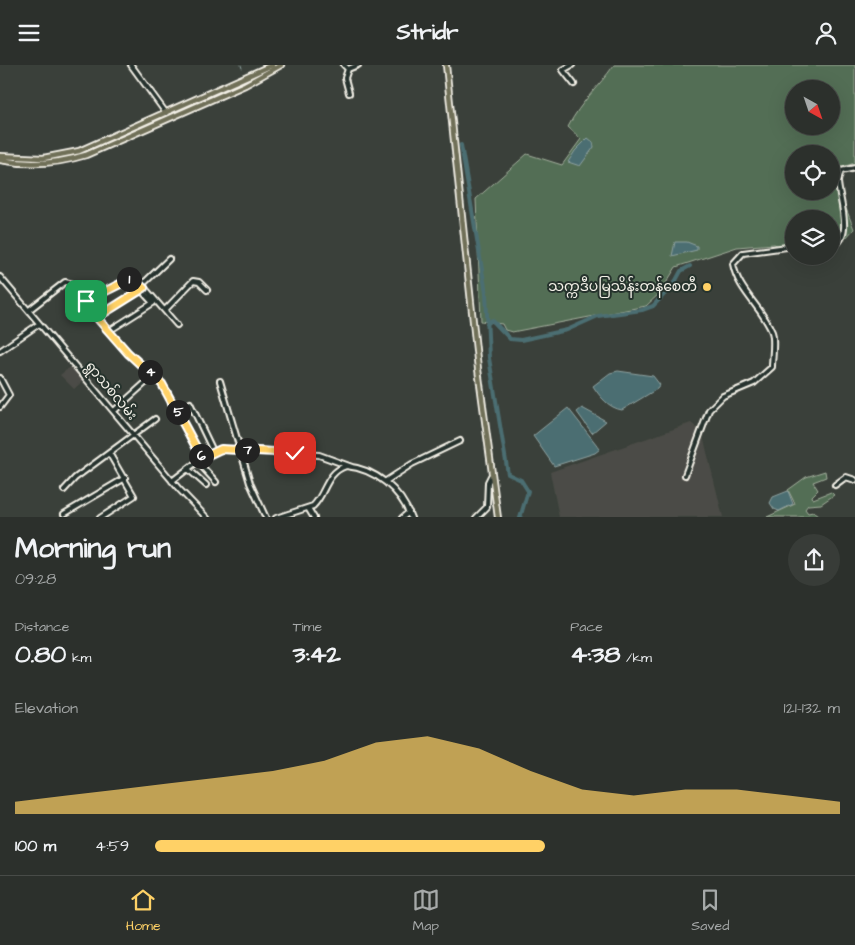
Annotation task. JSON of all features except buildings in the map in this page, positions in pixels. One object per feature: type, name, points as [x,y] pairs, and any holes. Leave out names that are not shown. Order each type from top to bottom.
[{"type":"main road","points":[[0,158],[43,158],[79,151],[272,65]]},
{"type":"main road","points":[[0,158],[31,165],[63,162],[86,155],[245,85],[281,65]]},
{"type":"main road","points":[[446,65],[491,476],[498,517]]},
{"type":"street","points":[[130,65],[166,113]]},
{"type":"street","points":[[344,65],[348,69]]},
{"type":"street","points":[[349,93],[345,78],[348,69],[358,65]]},
{"type":"street","points":[[558,65],[574,84]]},
{"type":"street","points":[[563,70],[572,65]]},
{"type":"street","points":[[840,241],[843,239],[849,224],[838,181],[841,171],[855,168]]},
{"type":"street","points":[[685,475],[709,411],[723,397],[754,383],[772,367],[773,334],[764,316],[735,276],[733,264],[743,253],[785,247]]},
{"type":"street","points":[[169,259],[143,288],[101,315],[99,320],[128,353],[162,384],[202,458]]},
{"type":"street","name":"ရွာသစ်လမ်း","points":[[0,277],[172,481],[207,517]]},
{"type":"street","points":[[29,310],[65,282],[73,284],[86,301],[132,278],[165,310],[176,325]]},
{"type":"street","points":[[165,310],[193,281],[199,282],[207,290]]},
{"type":"street","points":[[109,331],[153,303],[143,288]]},
{"type":"street","points":[[0,351],[39,324]]},
{"type":"street","points":[[114,411],[153,376]]},
{"type":"street","points":[[0,378],[9,395],[0,407]]},
{"type":"street","points":[[220,381],[252,488],[266,517]]},
{"type":"street","points":[[190,403],[213,451]]},
{"type":"street","points":[[64,490],[75,477],[135,436],[155,419]]},
{"type":"street","points":[[386,481],[412,465],[460,441]]},
{"type":"street","points":[[172,481],[197,461],[213,451],[221,449],[319,455],[386,481],[398,493],[411,517]]},
{"type":"street","points":[[100,517],[134,496],[109,453]]},
{"type":"street","points":[[197,461],[216,482]]},
{"type":"street","points":[[276,517],[315,505],[324,485],[336,472],[341,468],[352,467]]},
{"type":"street","points":[[188,469],[206,485]]},
{"type":"street","points":[[476,517],[487,507],[488,482],[491,476]]},
{"type":"street","points":[[835,485],[846,477],[855,480]]},
{"type":"street","points":[[64,514],[125,478]]},
{"type":"street","points":[[308,508],[314,517]]},
{"type":"street","points":[[402,517],[409,512]]},
{"type":"shaded area","points":[[73,365],[85,379],[74,389],[60,375]]},
{"type":"shaded area","points":[[691,423],[702,432],[723,517],[559,517],[550,472]]},
{"type":"green space","points":[[614,65],[855,65],[855,163],[840,168],[840,145],[785,145],[785,200],[840,200],[840,193],[854,229],[840,245],[840,210],[785,210],[785,248],[774,244],[737,247],[676,267],[660,293],[646,306],[512,332],[505,330],[502,324],[481,321],[476,199],[527,154],[562,165],[581,139],[568,127],[584,102]]},
{"type":"green space","points":[[825,471],[826,477],[813,482],[818,490],[812,496],[813,499],[831,492],[834,495],[821,504],[808,505],[805,509],[808,513],[813,512],[819,517],[767,517],[795,504],[788,490],[806,477]]},
{"type":"water","points":[[588,138],[593,142],[594,147],[580,166],[568,162],[575,151]]},
{"type":"water","points":[[675,242],[687,242],[697,246],[697,250],[672,256]]},
{"type":"water","points":[[618,371],[653,376],[660,385],[657,389],[622,410],[617,409],[605,401],[593,386],[610,373]]},
{"type":"water","points":[[568,408],[600,449],[595,453],[554,466],[533,436]]},
{"type":"water","points":[[582,408],[606,421],[592,433],[577,412]]},
{"type":"water","points":[[788,491],[793,504],[779,511],[774,509],[770,503],[773,497]]},
{"type":"waterway","points":[[461,145],[486,293],[489,358],[508,474],[521,480],[528,491],[520,517]]},
{"type":"waterway","points":[[487,324],[492,320],[510,339],[521,340],[567,330],[598,316],[642,310],[653,306],[674,284],[681,271],[690,266]]},
{"type":"place","name":"သက္ကဒီပမြသိန်းတန်စေတီ","points":[[707,287]]},
{"type":"route","points":[[86,301],[132,278],[138,281],[144,288],[101,315],[99,320],[128,353],[162,384],[202,458],[213,451],[221,449],[295,453]]}]
